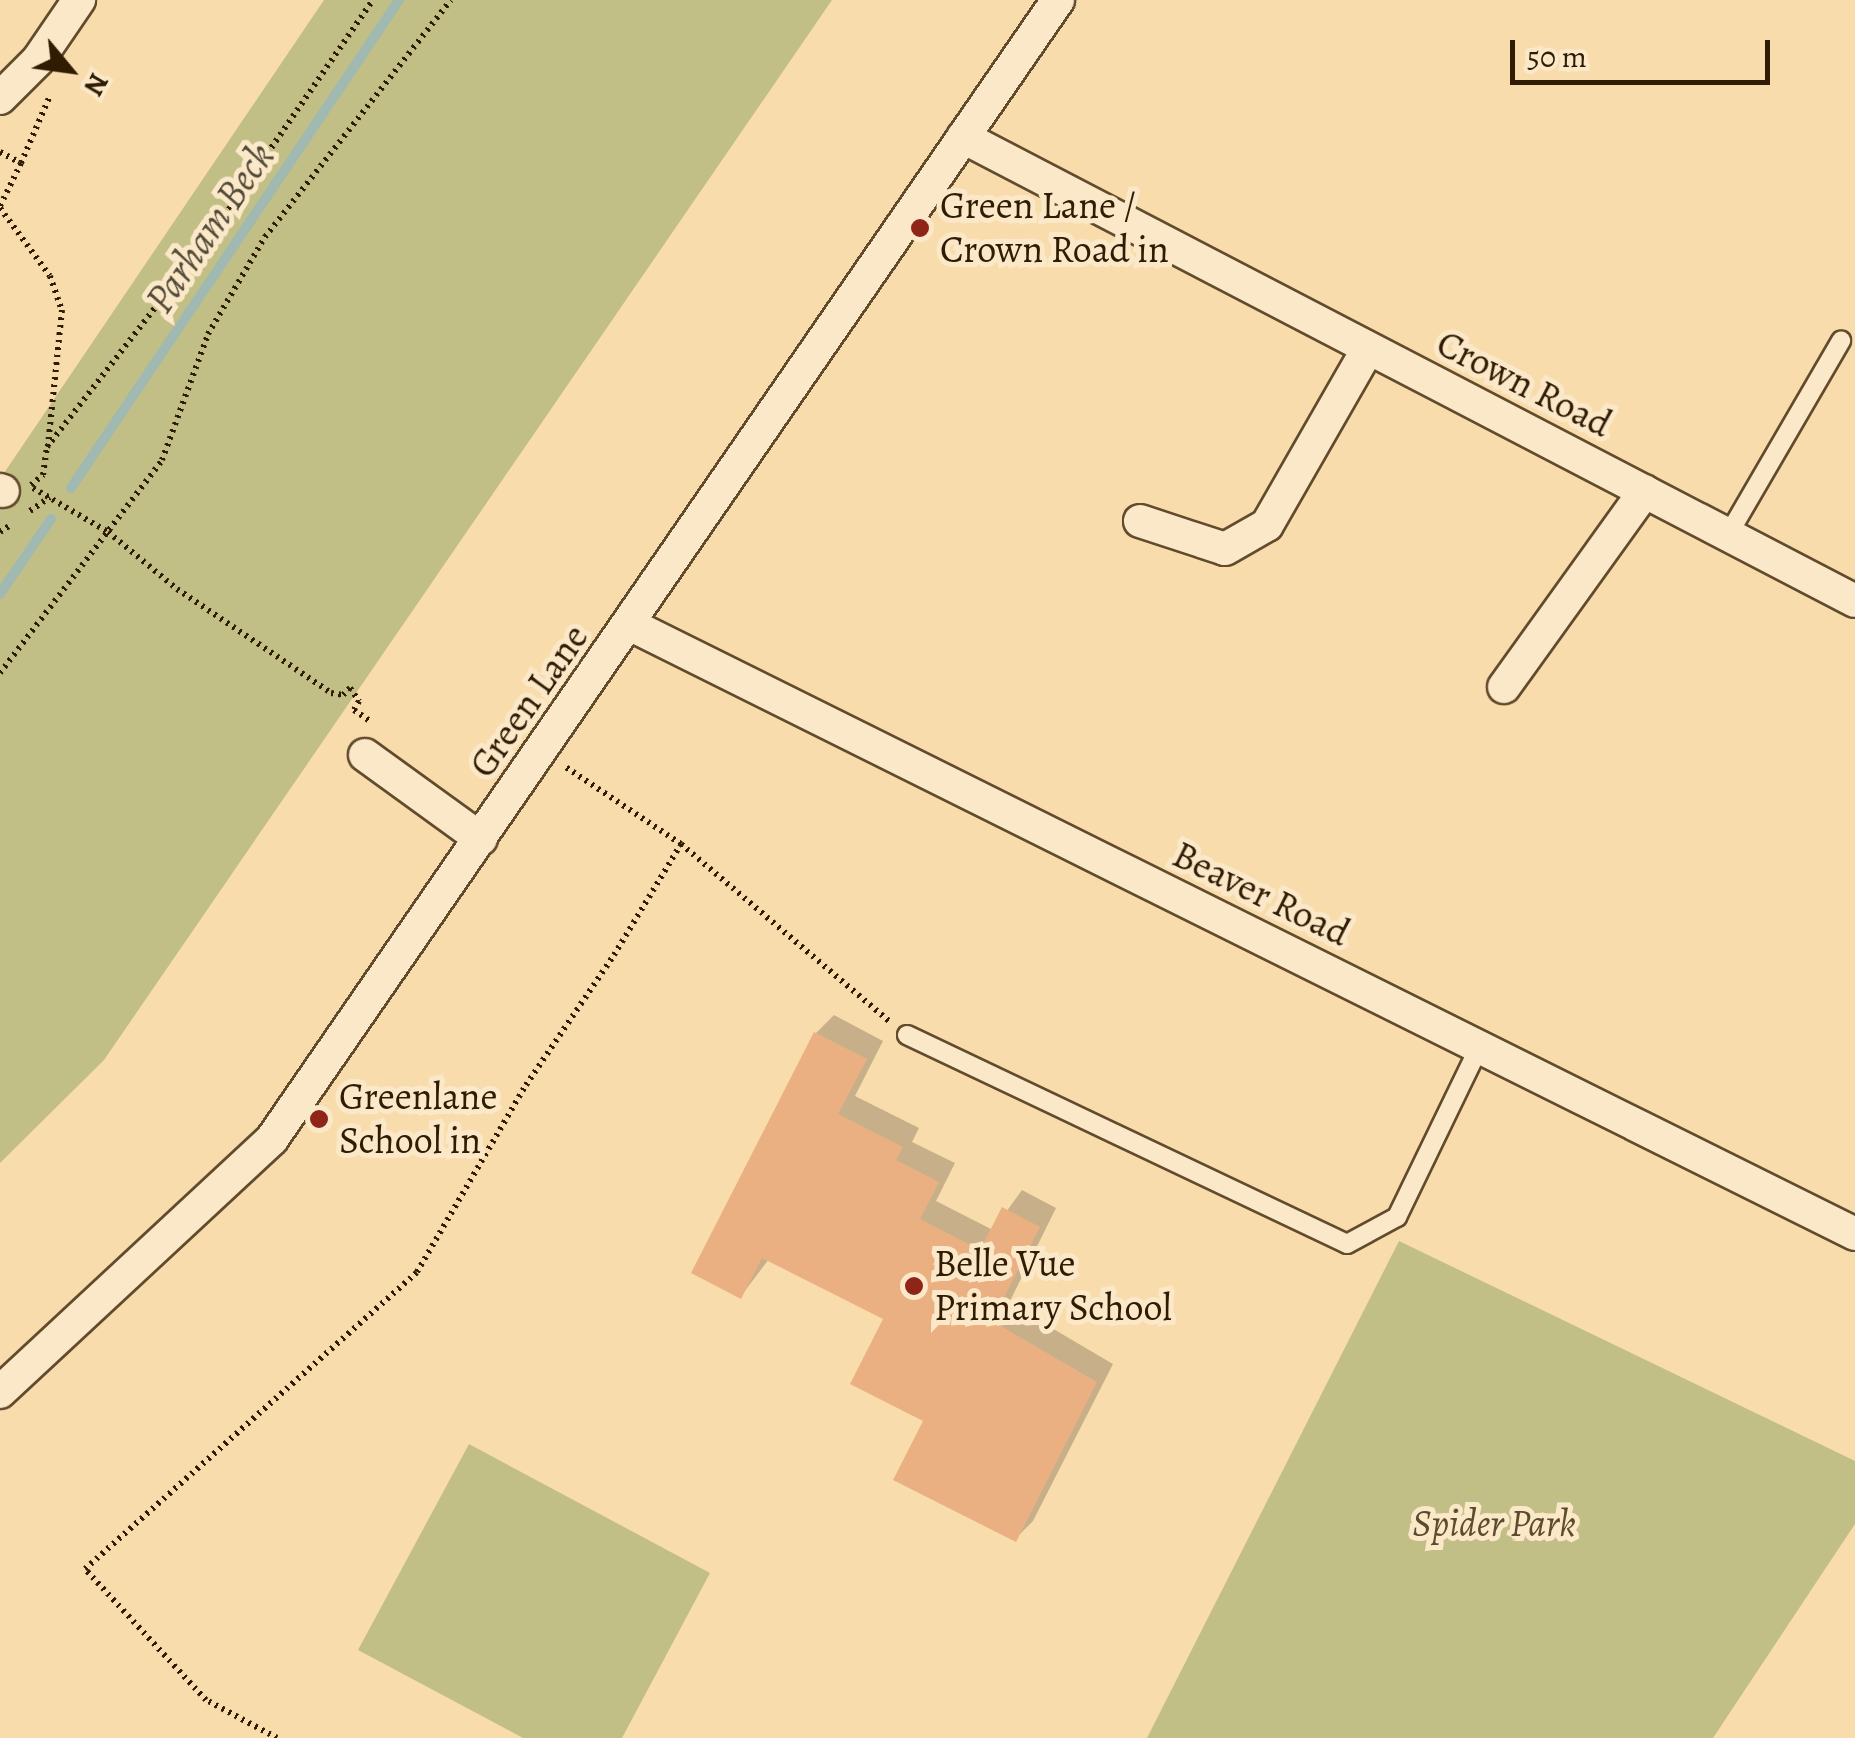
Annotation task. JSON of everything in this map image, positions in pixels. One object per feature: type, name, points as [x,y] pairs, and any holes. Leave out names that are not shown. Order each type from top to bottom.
[{"type":"street","points":[[0,98],[38,60],[78,0]]},
{"type":"street","name":"Green Lane","points":[[0,1392],[272,1139],[631,625],[1058,0]]},
{"type":"street","name":"Crown Road","points":[[962,137],[1855,600]]},
{"type":"street","points":[[1140,521],[1225,549],[1268,525],[1368,348]]},
{"type":"street","points":[[1504,687],[1644,491]]},
{"type":"street","name":"Beaver Road","points":[[631,625],[1855,1234]]},
{"type":"street","points":[[374,743],[481,839]]},
{"type":"lane","points":[[1728,536],[1842,341]]},
{"type":"lane","points":[[907,1035],[1347,1244],[1397,1217],[1479,1047]]},
{"type":"path","points":[[48,447],[202,248],[373,0]]},
{"type":"path","points":[[0,673],[162,460],[208,334],[265,237],[451,0]]},
{"type":"path","points":[[0,152],[21,162],[0,207],[50,276],[62,310],[43,475],[12,486]]},
{"type":"path","points":[[12,486],[108,532],[178,589],[331,693],[343,695],[350,688],[359,700],[354,710],[374,743]]},
{"type":"path","points":[[565,766],[680,844],[907,1035]]},
{"type":"path","points":[[277,1738],[206,1700],[84,1569],[417,1272],[680,844]]},
{"type":"green space","points":[[324,0],[832,0],[104,1060],[0,1163],[0,479]]},
{"type":"green space","name":"Spider Park","points":[[1399,1241],[1855,1461],[1855,1524],[1713,1738],[1147,1738]]},
{"type":"green space","points":[[469,1444],[710,1573],[622,1738],[523,1738],[358,1650]]},
{"type":"building","name":"Belle Vue Primary School","points":[[814,1032],[867,1059],[838,1114],[903,1147],[896,1160],[939,1182],[920,1219],[980,1250],[1002,1207],[1040,1227],[992,1321],[1097,1382],[1016,1542],[893,1480],[923,1421],[850,1384],[883,1319],[762,1258],[741,1299],[691,1273]]},
{"type":"waterway","name":"Parham Beck","points":[[71,488],[399,0]]},
{"type":"waterway","name":"Parham Beck","points":[[0,594],[51,519]]},
{"type":"place","name":"Green Lane / Crown Road in","points":[[920,228]]},
{"type":"place","name":"Greenlane School in","points":[[319,1119]]},
{"type":"place","name":"Belle Vue Primary School","points":[[914,1286]]}]
